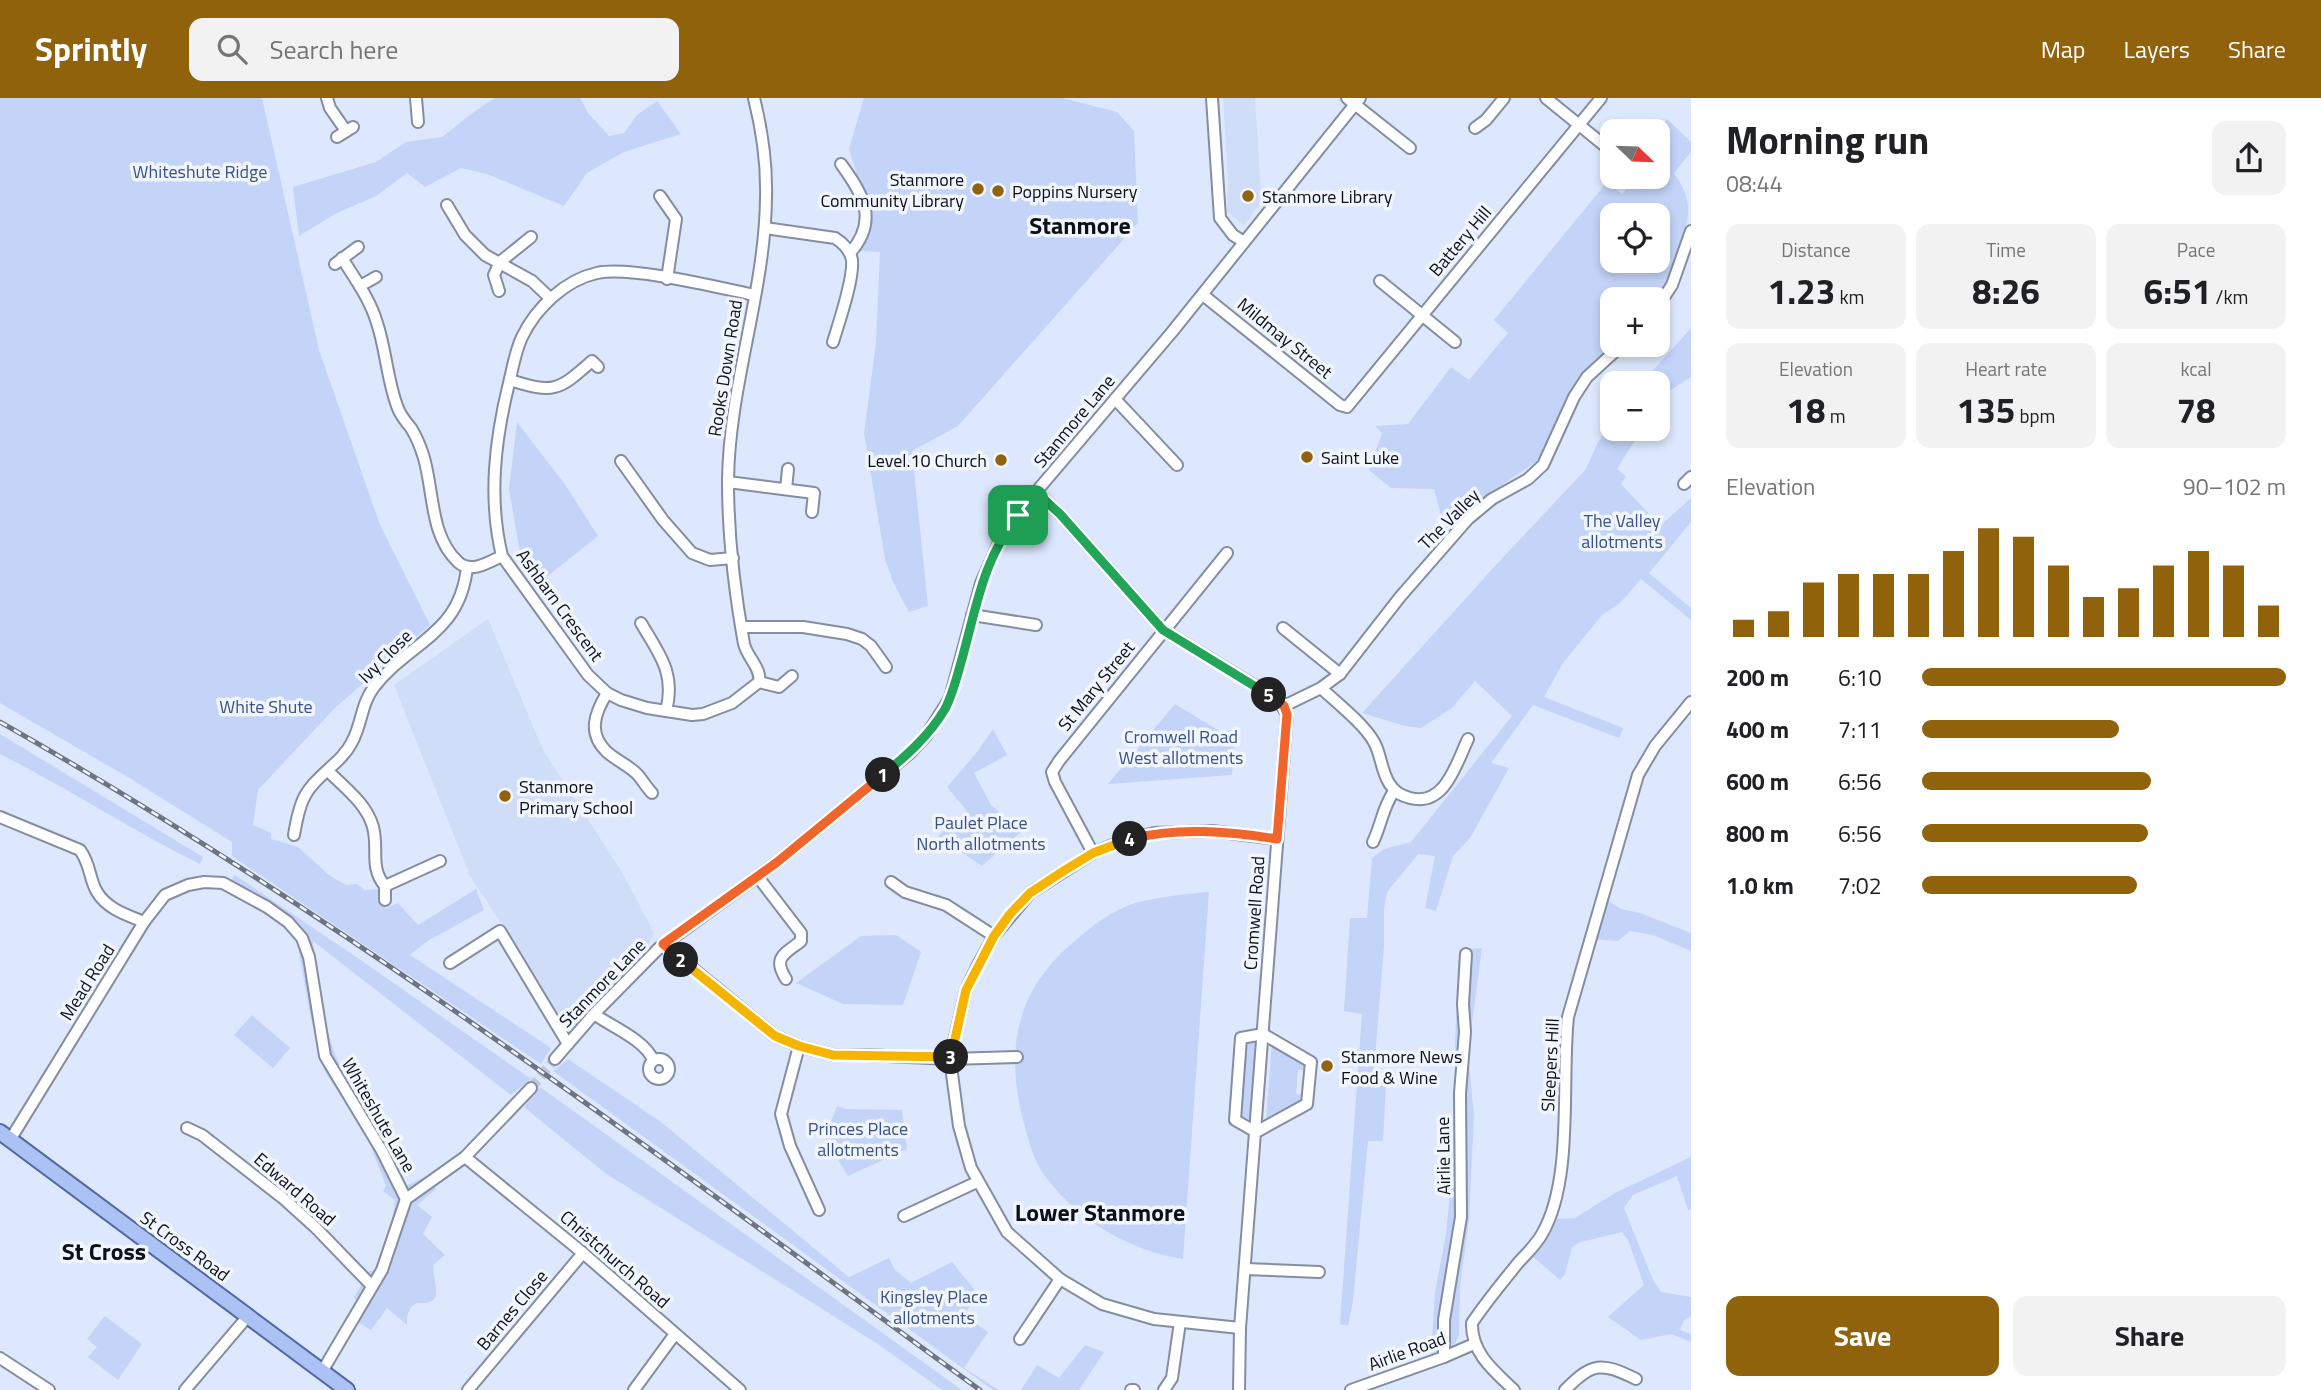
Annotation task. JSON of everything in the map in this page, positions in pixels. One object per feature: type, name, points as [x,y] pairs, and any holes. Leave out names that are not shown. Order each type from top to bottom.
[{"type":"main road","name":"St Cross Road","points":[[5,1136],[347,1390]]},
{"type":"street","points":[[327,98],[345,132]]},
{"type":"street","points":[[416,98],[418,122]]},
{"type":"street","name":"Rooks Down Road","points":[[754,98],[766,170],[765,228],[734,406],[728,482],[733,558],[745,647],[760,674],[759,682]]},
{"type":"street","points":[[1212,98],[1220,218],[1233,235],[1244,242]]},
{"type":"street","points":[[1475,128],[1486,120],[1504,98]]},
{"type":"street","points":[[1546,98],[1600,142]]},
{"type":"street","name":"Battery Hill","points":[[1347,407],[1601,98]]},
{"type":"street","points":[[1354,100],[1410,148]]},
{"type":"street","name":"Stanmore Lane","points":[[555,1059],[626,979],[663,944],[758,877],[910,753],[926,736],[950,698],[981,583],[998,545],[1036,492],[1203,295],[1354,100]]},
{"type":"street","points":[[841,164],[860,191],[866,214],[859,243],[850,253]]},
{"type":"street","points":[[660,197],[676,219],[667,278]]},
{"type":"street","points":[[447,205],[465,235],[485,255],[532,281],[550,298]]},
{"type":"street","points":[[765,228],[835,238],[846,246],[852,259],[851,275],[833,342]]},
{"type":"street","points":[[1670,288],[1691,231]]},
{"type":"street","points":[[499,291],[494,275],[500,262],[531,237]]},
{"type":"street","points":[[358,247],[338,261],[360,286],[378,326],[387,377],[397,408],[411,428],[423,455],[436,523],[442,539],[459,564],[467,567],[479,567],[502,556]]},
{"type":"street","name":"Ashbarn Crescent","points":[[754,295],[625,272],[597,273],[550,298],[537,313],[515,355],[499,430],[494,498],[496,533],[502,556],[588,675],[607,693],[634,705],[692,715],[715,711],[741,698],[759,682]]},
{"type":"street","points":[[360,286],[376,276]]},
{"type":"street","points":[[1380,281],[1455,342]]},
{"type":"street","name":"Mildmay Street","points":[[1203,295],[1340,405],[1347,407]]},
{"type":"street","points":[[826,315],[840,319]]},
{"type":"street","name":"The Valley","points":[[1284,706],[1321,688],[1340,674],[1400,597],[1468,519],[1492,499],[1537,472],[1543,465],[1574,397],[1587,377],[1609,357]]},
{"type":"street","points":[[510,380],[538,389],[550,389],[563,385],[592,361],[598,367]]},
{"type":"street","points":[[1115,399],[1177,465]]},
{"type":"street","points":[[621,461],[663,520],[692,553],[710,560],[733,558]]},
{"type":"street","points":[[786,489],[788,469]]},
{"type":"street","points":[[634,480],[645,473]]},
{"type":"street","points":[[728,482],[814,493],[812,512]]},
{"type":"street","points":[[1036,492],[1060,514],[1163,630],[1284,706]]},
{"type":"street","name":"St Mary Street","points":[[1093,853],[1052,772],[1227,553]]},
{"type":"street","name":"Ivy Close","points":[[294,835],[305,794],[352,744],[365,702],[374,687],[447,620],[463,592],[467,567]]},
{"type":"street","points":[[972,615],[1036,625]]},
{"type":"street","points":[[641,623],[666,666],[670,682],[670,697],[666,710]]},
{"type":"street","points":[[742,627],[803,627],[862,639],[871,646],[886,667]]},
{"type":"street","points":[[1283,628],[1340,674]]},
{"type":"street","points":[[862,639],[873,630]]},
{"type":"street","points":[[759,682],[779,687],[792,676]]},
{"type":"street","points":[[1321,688],[1375,743],[1383,772],[1394,791],[1406,797],[1424,800],[1440,792],[1468,739]]},
{"type":"street","points":[[607,693],[596,710],[594,720],[597,737],[608,753],[639,776],[652,793]]},
{"type":"street","name":"Sleepers Hill","points":[[1474,1344],[1472,1323],[1538,1239],[1551,1216],[1562,1165],[1565,1045],[1572,1005],[1638,775],[1655,746],[1691,702]]},
{"type":"street","name":"Cromwell Road","points":[[1239,1390],[1240,1328],[1288,723],[1284,706]]},
{"type":"street","points":[[328,771],[365,809],[370,819],[376,868],[378,877],[385,886],[385,901]]},
{"type":"street","points":[[1373,842],[1384,808],[1394,791]]},
{"type":"street","points":[[0,817],[80,850],[88,862],[96,891],[111,908],[144,922]]},
{"type":"street","points":[[1240,1328],[1154,1319],[1102,1304],[1060,1279],[1007,1232],[977,1182],[959,1126],[950,1059],[966,990],[994,936],[1030,893],[1093,853],[1125,840],[1154,833],[1212,831],[1277,839]]},
{"type":"street","points":[[385,886],[440,861]]},
{"type":"street","points":[[758,877],[802,933],[801,941],[783,956],[779,963],[786,979]]},
{"type":"street","points":[[891,882],[905,892],[946,905],[994,936]]},
{"type":"street","name":"Mead Road","points":[[5,1136],[144,922],[165,895],[188,885],[223,883]]},
{"type":"street","name":"Whiteshute Lane","points":[[223,883],[267,907],[288,922],[302,938],[309,957],[325,1056],[382,1151],[407,1199]]},
{"type":"street","points":[[450,963],[500,931],[568,1044]]},
{"type":"street","points":[[663,944],[775,1036],[799,1046],[833,1055],[950,1059],[1017,1057]]},
{"type":"street","name":"Airlie Lane","points":[[1444,1357],[1444,1320],[1461,1217],[1460,1093],[1465,1032],[1463,1004],[1466,954]]},
{"type":"street","points":[[594,1014],[643,1045],[653,1060]]},
{"type":"street","points":[[1263,1034],[1311,1062],[1307,1104],[1256,1132],[1235,1120],[1241,1038],[1263,1034]]},
{"type":"street","points":[[799,1046],[782,1114],[790,1146],[819,1210]]},
{"type":"street","points":[[323,1370],[382,1270],[407,1199],[465,1157],[531,1088]]},
{"type":"street","name":"Edward Road","points":[[187,1128],[202,1135],[284,1199],[372,1286]]},
{"type":"street","name":"Christchurch Road","points":[[465,1157],[583,1253],[740,1390]]},
{"type":"street","points":[[904,1216],[977,1182]]},
{"type":"street","name":"Barnes Close","points":[[468,1390],[583,1253]]},
{"type":"street","points":[[1245,1269],[1319,1272]]},
{"type":"street","points":[[1020,1339],[1060,1279]]},
{"type":"street","points":[[185,1390],[248,1316]]},
{"type":"street","points":[[1164,1390],[1172,1378],[1180,1322]]},
{"type":"street","points":[[634,1390],[675,1334]]},
{"type":"street","points":[[1474,1344],[1489,1366],[1514,1390]]},
{"type":"street","name":"Airlie Road","points":[[1351,1390],[1474,1344]]},
{"type":"street","points":[[0,1358],[49,1390]]},
{"type":"street","points":[[1565,1390],[1589,1371],[1600,1367],[1611,1367],[1636,1378]]},
{"type":"shaded area","points":[[1223,98],[1255,98],[1263,199],[1244,226],[1227,211],[1228,179]]},
{"type":"shaded area","name":"Stanmore Primary School","points":[[488,619],[543,750],[622,872],[654,933],[647,948],[598,990],[564,1027],[470,876],[394,685]]},
{"type":"green space","points":[[0,98],[262,98],[319,350],[380,525],[430,625],[335,708],[258,790],[253,825],[271,833],[271,839],[298,847],[329,875],[346,885],[357,884],[365,890],[377,889],[386,908],[398,903],[418,925],[476,889],[484,910],[429,940],[410,955],[551,1048],[541,1064],[232,856],[232,842],[131,779],[0,703]]},
{"type":"green space","points":[[495,98],[580,98],[588,113],[609,136],[624,133],[637,115],[657,101],[681,134],[624,152],[587,173],[564,206],[487,174],[461,168],[425,187],[407,173],[376,196],[335,214],[299,236],[293,187],[376,162],[406,142],[442,137]]},
{"type":"green space","points":[[864,98],[1062,98],[1117,112],[1134,131],[1138,223],[958,426],[912,451],[928,606],[909,612],[894,584],[885,559],[864,433],[876,343],[880,252],[858,251],[868,211],[849,149]]},
{"type":"green space","points":[[1670,122],[1691,142],[1691,152],[1674,173],[1687,198],[1688,211],[1686,226],[1670,271],[1670,203],[1600,203],[1600,273],[1669,273],[1664,287],[1600,287],[1600,357],[1607,357],[1549,439],[1536,462],[1478,501],[1445,530],[1434,489],[1391,488],[1369,470],[1382,433],[1375,426],[1408,424],[1451,367],[1469,380],[1508,333],[1494,320],[1601,189],[1616,189],[1622,194],[1626,189],[1670,189]]},
{"type":"green space","points":[[1691,328],[1691,377],[1670,391],[1670,371],[1653,371],[1665,357],[1670,357],[1670,352]]},
{"type":"green space","points":[[517,422],[566,486],[598,536],[534,587],[520,553],[509,489]]},
{"type":"green space","name":"The Valley allotments","points":[[1600,439],[1634,441],[1617,469],[1626,476],[1621,484],[1660,526],[1691,498],[1691,522],[1649,573],[1691,608],[1691,620],[1641,579],[1620,603],[1602,615],[1563,663],[1544,697],[1623,728],[1619,738],[1533,705],[1491,763],[1509,768],[1470,838],[1453,856],[1436,911],[1425,908],[1435,856],[1418,854],[1387,892],[1373,1083],[1386,1085],[1383,1141],[1368,1141],[1353,1301],[1348,1326],[1340,1324],[1362,1014],[1344,1011],[1350,918],[1367,918],[1372,858],[1384,849],[1411,842],[1512,716],[1475,681],[1452,708],[1421,728],[1362,713],[1586,469]]},
{"type":"green space","name":"Cromwell Road West allotments","points":[[1175,704],[1221,732],[1235,729],[1232,775],[1108,784]]},
{"type":"green space","name":"Paulet Place North allotments","points":[[993,729],[1007,755],[974,773],[991,805],[1022,831],[982,866],[938,836],[967,811],[947,787]]},
{"type":"green space","points":[[0,734],[203,857],[200,864],[0,754]]},
{"type":"green space","points":[[235,875],[531,1079],[511,1095],[313,941],[316,979],[324,1017],[335,1054],[351,1089],[342,1098],[324,1070],[310,1014],[297,942],[284,926],[238,896],[231,880]]},
{"type":"green space","points":[[1209,892],[1183,1259],[1144,1249],[1106,1231],[1073,1206],[1045,1176],[1030,1146],[1025,1127],[1015,1073],[1016,1048],[1019,1024],[1039,980],[1055,960],[1089,929],[1111,914],[1135,903]]},
{"type":"green space","points":[[1604,898],[1621,909],[1640,913],[1691,933],[1691,951],[1653,935],[1630,931],[1618,941],[1592,939]]},
{"type":"green space","points":[[896,935],[921,952],[903,1005],[843,1004],[796,983],[861,936]]},
{"type":"green space","points":[[1482,948],[1468,1053],[1474,1116],[1469,1221],[1460,1286],[1459,1335],[1455,1344],[1431,1354],[1435,1292],[1446,1234],[1454,1153],[1459,950]]},
{"type":"green space","points":[[252,1015],[290,1048],[273,1068],[234,1035]]},
{"type":"green space","points":[[1256,1039],[1261,1041],[1254,1118],[1250,1119],[1240,1114],[1244,1042]]},
{"type":"green space","points":[[1272,1042],[1303,1060],[1306,1070],[1298,1070],[1296,1094],[1304,1095],[1301,1100],[1270,1120],[1266,1118]]},
{"type":"green space","name":"Kingsley Place allotments","points":[[568,1059],[661,1122],[849,1277],[889,1258],[895,1270],[911,1283],[952,1262],[978,1294],[964,1315],[988,1332],[964,1368],[999,1390],[993,1390],[553,1071]]},
{"type":"green space","points":[[540,1087],[962,1390],[942,1390],[878,1344],[605,1173],[524,1107]]},
{"type":"green space","name":"Princes Place allotments","points":[[837,1106],[846,1109],[902,1110],[907,1149],[848,1176],[825,1138]]},
{"type":"green space","points":[[376,1137],[406,1186],[426,1176],[436,1189],[417,1205],[432,1217],[423,1234],[445,1255],[434,1264],[436,1296],[433,1300],[416,1303],[408,1313],[407,1325],[387,1308],[371,1330],[354,1320],[364,1306],[354,1298],[369,1271],[376,1271],[390,1235],[395,1200],[383,1191],[386,1186],[370,1144]]},
{"type":"green space","points":[[1691,1157],[1691,1209],[1688,1210],[1677,1176],[1633,1195],[1624,1208],[1653,1280],[1661,1292],[1691,1297],[1691,1316],[1684,1320],[1680,1330],[1691,1334],[1691,1342],[1671,1334],[1641,1340],[1608,1317],[1644,1285],[1628,1240],[1622,1232],[1581,1242],[1572,1247],[1565,1274],[1560,1280],[1532,1256],[1546,1239],[1556,1219],[1575,1218],[1615,1193]]},
{"type":"green space","points":[[105,1316],[142,1344],[118,1380],[88,1357],[97,1347],[87,1339]]},
{"type":"green space","points":[[1085,1345],[1104,1352],[1079,1390],[1021,1390],[1037,1365],[1059,1378]]},
{"type":"tunnel","points":[[531,1088],[555,1059]]},
{"type":"railway","points":[[0,722],[128,797],[377,958],[620,1128],[980,1390]]},
{"type":"place","name":"Stanmore Community Library","points":[[978,189]]},
{"type":"place","name":"Poppins Nursery","points":[[998,191]]},
{"type":"place","name":"Stanmore Library","points":[[1248,196]]},
{"type":"place","name":"Saint Luke","points":[[1307,457]]},
{"type":"place","name":"Level.10 Church","points":[[1001,460]]},
{"type":"place","name":"Stanmore Primary School","points":[[505,796]]},
{"type":"place","name":"Stanmore News Food & Wine","points":[[1327,1066]]},
{"type":"district","name":"Stanmore","points":[[1080,225]]},
{"type":"district","name":"Lower Stanmore","points":[[1100,1212]]},
{"type":"district","name":"St Cross","points":[[104,1251]]},
{"type":"route","points":[[1036,492],[1060,514],[1163,630],[1284,706],[1288,723],[1277,839],[1212,831],[1154,833],[1125,840],[1093,853],[1030,893],[994,936],[978,965],[966,990],[950,1059],[833,1055],[775,1036],[663,944],[776,863],[910,753],[926,736],[950,698],[988,565],[1018,515],[1036,492]]},
{"type":"park label","name":"Whiteshute Ridge","points":[[200,171]]},
{"type":"park label","name":"White Shute","points":[[266,706]]}]
